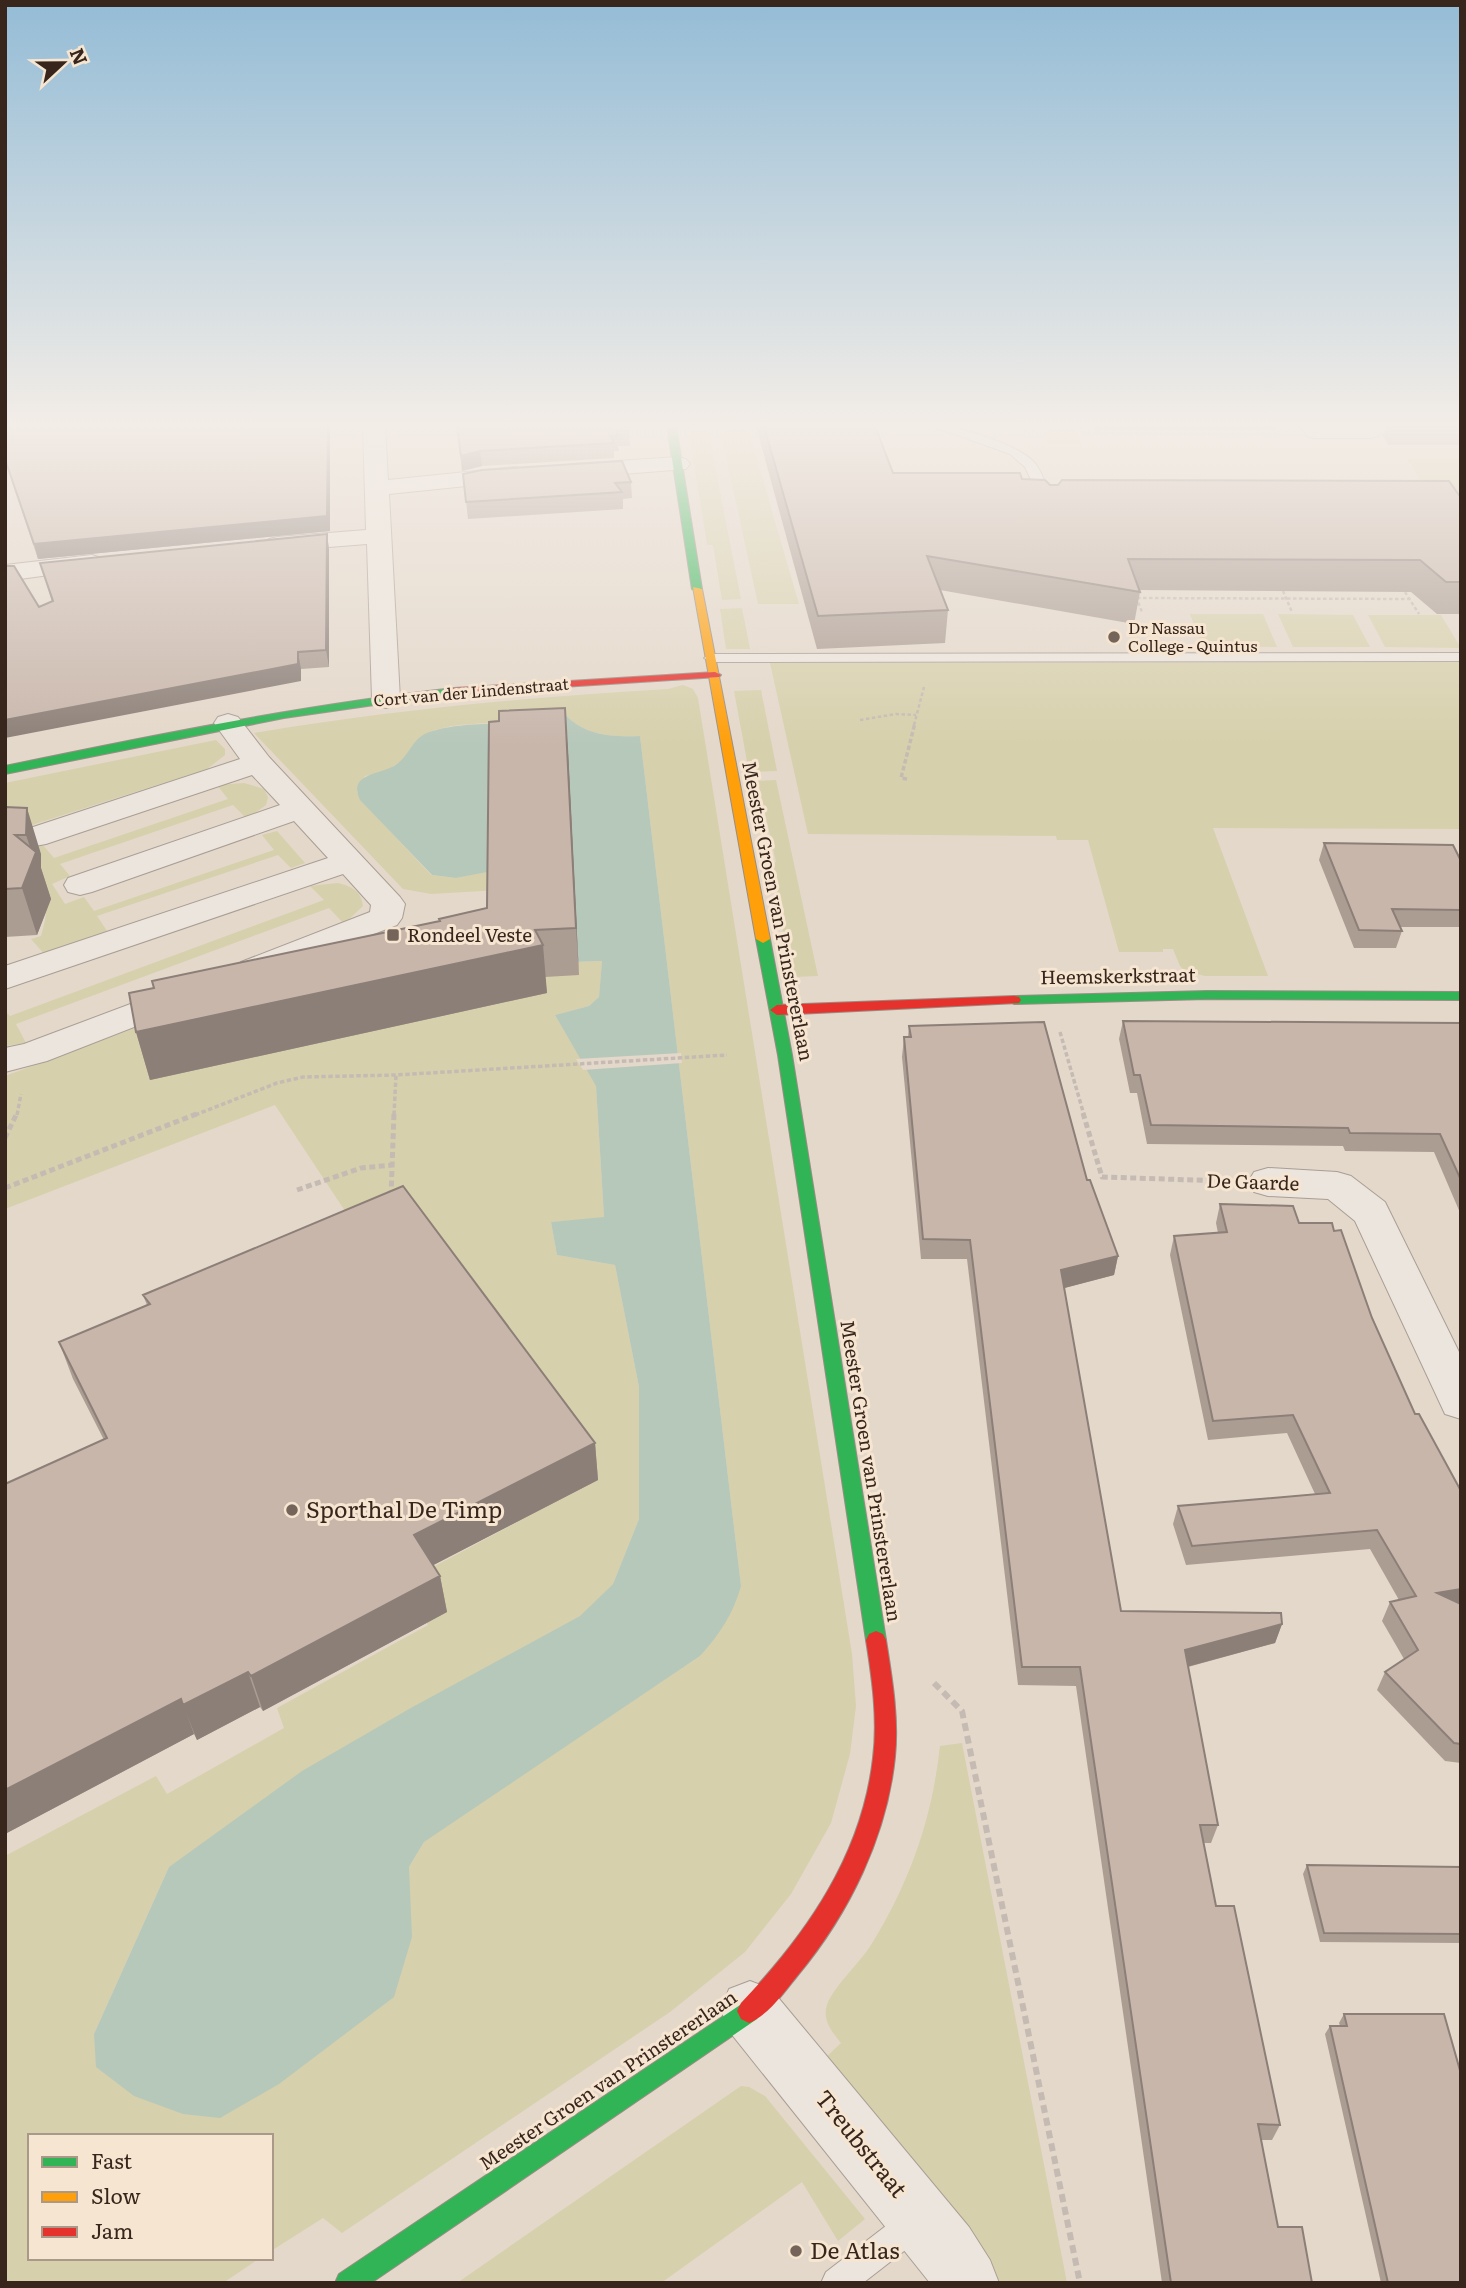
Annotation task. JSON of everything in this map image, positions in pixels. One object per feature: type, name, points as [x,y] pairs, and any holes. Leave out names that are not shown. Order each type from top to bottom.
[{"type":"street","points":[[380,533],[387,699]]},
{"type":"street","name":"Meester Groen van Prinstererlaan","points":[[348,2283],[750,2010],[789,1968],[822,1923],[852,1874],[880,1794],[885,1751],[885,1712],[874,1623],[777,1010],[730,773],[689,533]]},
{"type":"street","points":[[253,547],[380,537]]},
{"type":"street","points":[[5,573],[121,560]]},
{"type":"street","name":"Cort van der Lindenstraat","points":[[5,770],[228,723],[387,699],[542,684],[715,675]]},
{"type":"street","points":[[5,1060],[34,1053],[386,918],[388,904],[258,763],[228,723]]},
{"type":"street","points":[[35,837],[258,763]]},
{"type":"street","points":[[80,885],[300,808]]},
{"type":"street","points":[[5,978],[349,861]]},
{"type":"street","name":"Heemskerkstraat","points":[[777,1010],[1049,998],[1207,995],[1461,996]]},
{"type":"street","name":"De Gaarde","points":[[1268,1182],[1337,1186],[1371,1212],[1461,1402]]},
{"type":"street","name":"Treubstraat","points":[[750,2010],[921,2218],[967,2283]]},
{"type":"lane","points":[[710,658],[1461,657]]},
{"type":"lane","points":[[837,2283],[921,2218]]},
{"type":"path","points":[[1134,590],[1142,612]]},
{"type":"path","points":[[1283,591],[1292,612]]},
{"type":"path","points":[[1405,592],[1419,614]]},
{"type":"path","points":[[1136,598],[1410,599]]},
{"type":"path","points":[[907,779],[901,778],[932,657]]},
{"type":"path","points":[[860,720],[896,714],[916,715]]},
{"type":"path","name":"De Gaarde","points":[[1049,998],[1102,1177],[1268,1182]]},
{"type":"path","points":[[5,1188],[277,1083],[303,1077],[396,1075],[727,1055]]},
{"type":"path","points":[[391,1199],[396,1075]]},
{"type":"path","points":[[297,1190],[361,1168],[393,1165]]},
{"type":"path","points":[[874,1623],[962,1711],[1080,2283]]},
{"type":"shaded area","points":[[705,533],[728,533],[741,599],[722,600],[713,545],[707,545]]},
{"type":"shaded area","points":[[743,533],[778,533],[799,604],[758,604]]},
{"type":"shaded area","points":[[742,608],[750,649],[726,649],[720,609]]},
{"type":"shaded area","points":[[1190,614],[1263,614],[1277,647],[1202,646]]},
{"type":"shaded area","points":[[1278,614],[1353,615],[1370,647],[1293,647]]},
{"type":"shaded area","points":[[1368,615],[1441,615],[1461,648],[1385,647]]},
{"type":"shaded area","points":[[1461,662],[1461,829],[1213,828],[1268,976],[1205,976],[1185,971],[1173,949],[1163,949],[1163,952],[1119,952],[1088,840],[1057,840],[1056,836],[808,834],[770,663]]},
{"type":"shaded area","points":[[683,685],[693,689],[698,698],[852,1654],[856,1706],[850,1754],[831,1823],[791,1894],[745,1952],[670,2012],[342,2233],[323,2218],[273,2250],[273,2134],[28,2134],[28,2260],[257,2260],[223,2283],[5,2283],[5,1856],[156,1776],[167,1794],[284,1728],[277,1708],[428,1625],[403,1583],[598,1479],[406,1222],[349,1217],[275,1105],[5,1209],[5,1076],[384,936],[416,983],[501,963],[499,890],[431,894],[403,889],[254,733],[461,705],[668,689]],"holes":[[[566,715],[582,727],[600,734],[640,736],[741,1586],[700,1656],[435,1833],[424,1842],[409,1867],[94,2034],[169,1867],[520,1650],[581,1616],[613,1584],[639,1519],[639,1387],[615,1265],[557,1255],[551,1222],[604,1218],[596,1085],[555,1015],[589,1006],[599,997],[602,961],[573,962],[497,869],[456,878],[431,875],[361,800],[357,792],[365,776],[395,765],[420,739],[435,730],[479,724],[558,723]]]},
{"type":"shaded area","points":[[761,690],[777,771],[749,772],[734,691]]},
{"type":"shaded area","points":[[566,715],[573,722],[600,734],[640,736],[741,1586],[725,1623],[700,1656],[424,1842],[409,1867],[412,1937],[394,1997],[279,2084],[220,2118],[183,2114],[134,2096],[96,2067],[94,2034],[169,1867],[302,1771],[580,1616],[613,1584],[639,1519],[639,1387],[615,1265],[557,1255],[551,1222],[604,1217],[596,1086],[555,1015],[589,1006],[599,997],[602,961],[572,962],[497,870],[456,878],[432,875],[360,800],[357,791],[361,780],[394,766],[419,738],[435,730],[469,725],[558,723]]},
{"type":"shaded area","points":[[216,740],[225,749],[225,755],[207,769],[10,832],[22,851],[42,844],[54,858],[228,799],[217,785],[244,783],[264,789],[268,797],[266,805],[247,819],[233,805],[60,864],[70,876],[52,884],[65,904],[84,897],[94,911],[274,850],[262,835],[277,831],[305,863],[291,868],[278,855],[97,916],[107,931],[46,956],[31,939],[41,936],[45,921],[45,898],[27,874],[5,858],[5,783]]},
{"type":"shaded area","points":[[776,780],[818,976],[793,977],[792,974],[769,863],[776,862],[758,781]]},
{"type":"shaded area","points":[[338,883],[355,890],[363,906],[344,924],[329,908],[16,1024],[26,1043],[5,1046],[5,1011],[10,1016],[324,900],[310,886]]},
{"type":"shaded area","points":[[962,1743],[1067,2283],[998,2283],[824,2059],[841,2043],[827,2021],[827,2005],[871,1945],[908,1874],[925,1824],[940,1746]]},
{"type":"shaded area","points":[[741,2086],[749,2087],[765,2096],[865,2219],[838,2241],[802,2182],[661,2283],[457,2283]]},
{"type":"pier","points":[[681,1053],[682,1063],[583,1070],[576,1059]]},
{"type":"building","points":[[30,533],[151,533],[34,544]]},
{"type":"building","points":[[794,533],[1461,533],[1461,582],[1446,582],[1420,560],[1128,559],[1140,592],[927,556],[948,610],[818,616]]},
{"type":"building","points":[[327,534],[326,650],[298,652],[298,664],[5,720],[5,566],[14,566],[39,607],[53,601],[40,563]]},
{"type":"building","points":[[565,708],[576,928],[535,930],[543,945],[136,1032],[129,993],[154,988],[152,981],[440,921],[439,919],[487,908],[489,722],[499,721],[499,711]]},
{"type":"building","points":[[5,807],[27,808],[26,835],[15,835],[36,852],[22,888],[5,889]]},
{"type":"building","points":[[1324,843],[1453,845],[1461,861],[1461,910],[1392,909],[1402,931],[1359,930]]},
{"type":"building","points":[[1123,1021],[1461,1023],[1461,1180],[1440,1134],[1350,1133],[1348,1128],[1151,1125],[1140,1075],[1134,1075]]},
{"type":"building","points":[[1044,1022],[1087,1180],[1090,1180],[1118,1256],[1061,1270],[1121,1611],[1281,1613],[1282,1624],[1185,1650],[1218,1825],[1200,1825],[1216,1906],[1234,1906],[1280,2125],[1258,2124],[1278,2227],[1302,2227],[1312,2283],[1171,2283],[1080,1667],[1022,1667],[970,1240],[923,1239],[904,1037],[911,1037],[909,1026]]},
{"type":"building","name":"Sporthal De Timp","points":[[403,1186],[595,1443],[414,1535],[440,1576],[251,1676],[248,1672],[183,1705],[181,1699],[5,1790],[5,1484],[107,1438],[59,1342],[150,1304],[143,1295]]},
{"type":"building","points":[[1220,1204],[1293,1206],[1299,1223],[1332,1223],[1334,1231],[1341,1230],[1372,1318],[1415,1414],[1419,1414],[1461,1491],[1461,1589],[1437,1593],[1461,1604],[1461,1744],[1454,1743],[1385,1672],[1418,1650],[1390,1602],[1416,1596],[1377,1530],[1192,1546],[1178,1506],[1330,1493],[1293,1415],[1213,1421],[1174,1236],[1227,1232]]},
{"type":"building","points":[[1307,1865],[1461,1867],[1461,1934],[1324,1933]]},
{"type":"building","points":[[1344,2014],[1444,2014],[1461,2074],[1461,2283],[1388,2283],[1330,2026],[1347,2026]]},
{"type":"traffic: fast","points":[[688,533],[697,589]]},
{"type":"traffic: fast","points":[[5,770],[284,715],[454,691]]},
{"type":"traffic: fast","points":[[763,939],[785,1055],[876,1640]]},
{"type":"traffic: fast","points":[[1014,1000],[1207,995],[1461,996]]},
{"type":"traffic: fast","points":[[348,2283],[749,2011]]},
{"type":"traffic: slow","points":[[697,589],[763,939]]},
{"type":"traffic: jam","points":[[454,691],[715,675]]},
{"type":"traffic: jam","points":[[777,1010],[1014,1000]]},
{"type":"traffic: jam","points":[[749,2011],[798,1957],[819,1927],[839,1896],[869,1828],[878,1793],[885,1742],[876,1640]]},
{"type":"place","name":"Dr Nassau College - Quintus","points":[[1114,637]]},
{"type":"place","name":"Rondeel Veste","points":[[393,935]]},
{"type":"place","name":"Sporthal De Timp","points":[[292,1510]]},
{"type":"place","name":"De Atlas","points":[[796,2251]]}]
